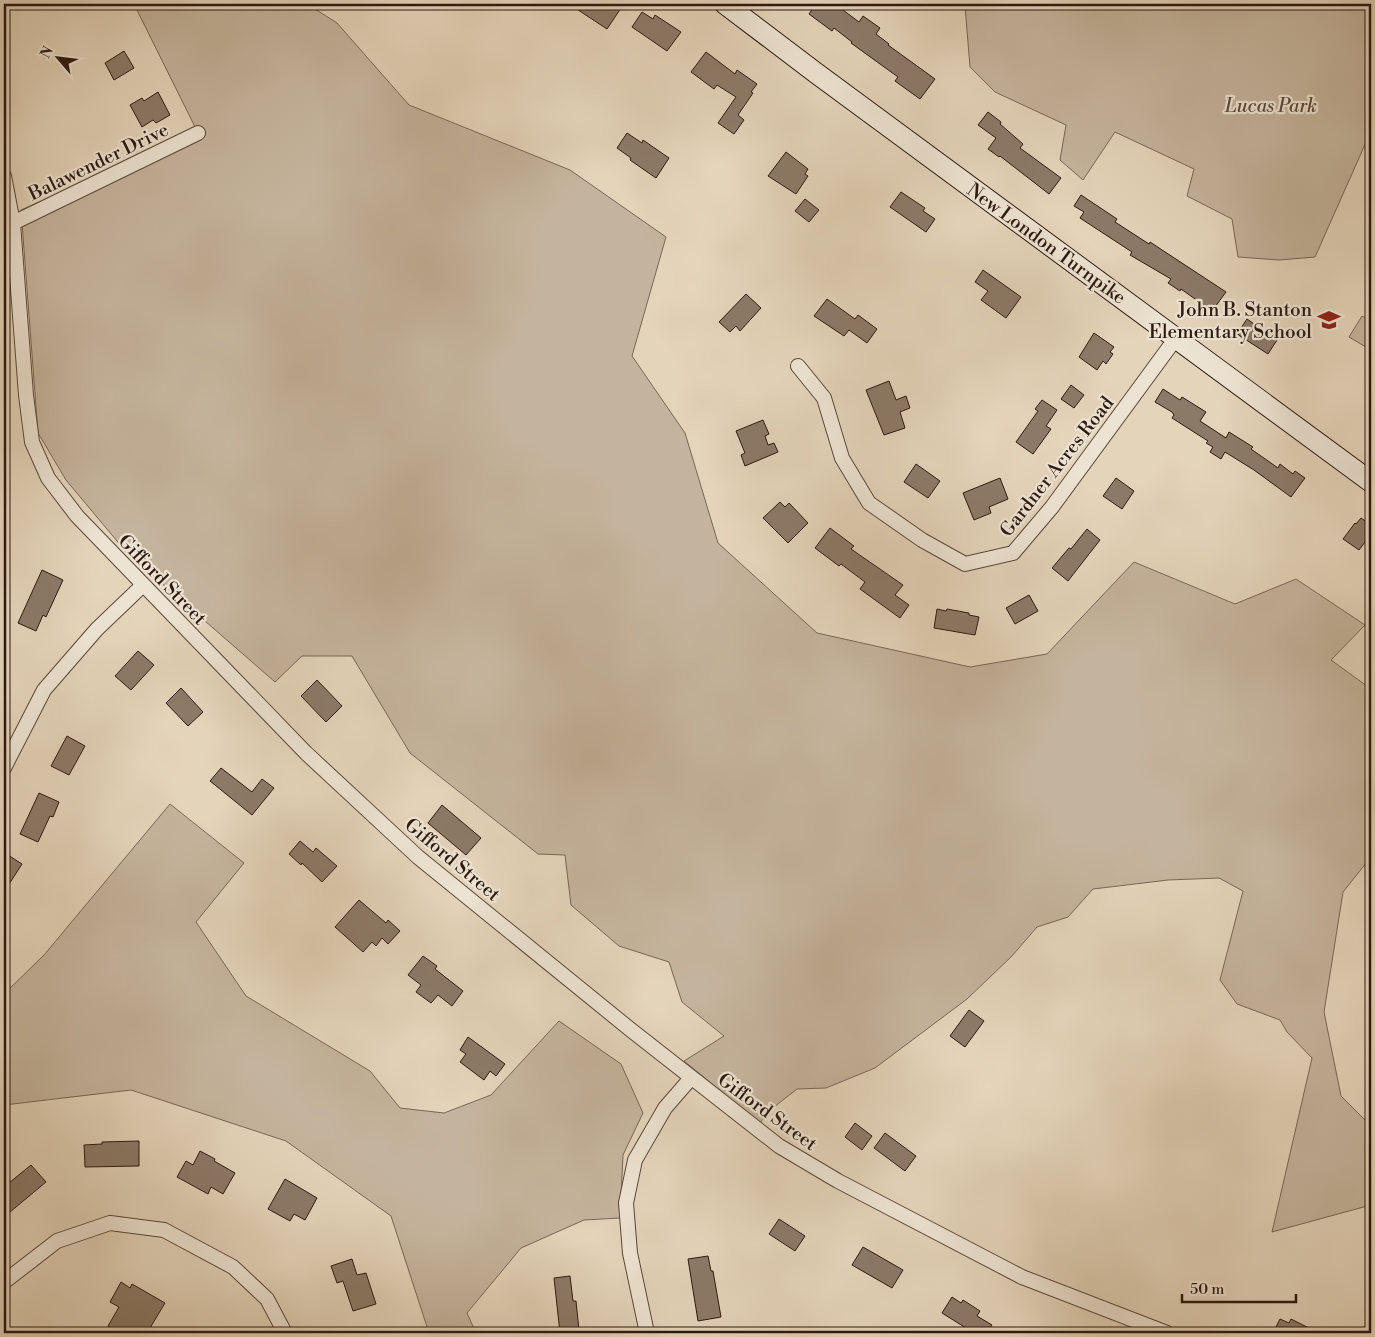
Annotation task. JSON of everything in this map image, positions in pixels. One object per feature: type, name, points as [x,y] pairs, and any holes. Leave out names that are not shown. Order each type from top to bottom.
[{"type":"main road","name":"New London Turnpike","points":[[725,4],[1371,482]]},
{"type":"street","name":"Balawender Drive","points":[[14,223],[198,133]]},
{"type":"street","name":"Gifford Street","points":[[4,176],[14,223],[26,395],[32,442],[48,478],[77,516],[142,586],[306,753],[418,857],[691,1078],[779,1146],[838,1181],[1022,1277],[1167,1333]]},
{"type":"street","name":"Gardner Acres Road","points":[[798,366],[824,398],[842,458],[869,503],[922,540],[965,564],[1013,553],[1052,507],[1176,338]]},
{"type":"street","points":[[4,768],[44,690],[97,629],[142,586]]},
{"type":"street","points":[[647,1333],[630,1253],[626,1203],[635,1160],[665,1108],[691,1078]]},
{"type":"street","points":[[4,1282],[57,1241],[110,1223],[164,1230],[234,1267],[267,1299],[285,1333]]},
{"type":"green space","points":[[134,4],[307,4],[337,23],[409,105],[570,170],[666,237],[632,356],[685,433],[718,543],[817,633],[970,667],[1047,654],[1134,562],[1235,604],[1296,579],[1365,625],[1331,660],[1371,689],[1371,857],[1343,892],[1324,1012],[1341,1096],[1371,1126],[1371,1205],[1272,1232],[1312,1058],[1287,1032],[1280,1020],[1237,1004],[1220,980],[1243,891],[1219,878],[1168,880],[1093,889],[1068,917],[1037,927],[1012,956],[967,999],[875,1068],[826,1088],[797,1089],[769,1111],[760,1123],[684,1061],[724,1036],[682,1002],[669,962],[619,946],[571,905],[565,855],[538,854],[410,753],[352,656],[302,656],[275,682],[127,553],[66,480],[38,433],[21,210],[198,133]]},
{"type":"green space","name":"Lucas Park","points":[[962,4],[1371,4],[1371,131],[1315,257],[1279,260],[1238,257],[1232,219],[1187,196],[1194,169],[1115,132],[1083,180],[1060,160],[1066,125],[995,92],[970,67],[965,6]]},
{"type":"green space","points":[[1362,316],[1371,321],[1371,350],[1349,337]]},
{"type":"green space","points":[[170,804],[244,863],[196,922],[246,996],[370,1071],[400,1108],[444,1113],[491,1095],[559,1021],[621,1064],[643,1113],[623,1155],[620,1218],[584,1220],[521,1248],[467,1313],[476,1333],[429,1333],[391,1216],[286,1141],[131,1090],[4,1105],[4,994],[44,955]]},
{"type":"building","points":[[569,4],[614,4],[621,8],[607,29]]},
{"type":"building","points":[[816,4],[835,4],[859,22],[863,16],[880,28],[876,34],[935,79],[920,99],[895,81],[898,77],[851,43],[834,28],[832,31],[809,14]]},
{"type":"building","points":[[642,12],[653,19],[655,15],[681,32],[667,51],[632,27]]},
{"type":"building","points":[[124,51],[134,68],[114,80],[105,63]]},
{"type":"building","points":[[706,52],[735,74],[737,70],[757,84],[738,115],[744,120],[734,134],[718,123],[736,97],[717,85],[714,89],[691,72]]},
{"type":"building","points":[[158,92],[170,115],[156,123],[153,120],[142,127],[130,105],[142,98],[144,101]]},
{"type":"building","points":[[988,112],[1023,144],[1020,148],[1061,178],[1049,194],[988,149],[996,138],[978,125]]},
{"type":"building","points":[[627,133],[642,143],[643,140],[669,158],[656,178],[630,160],[631,158],[617,148]]},
{"type":"building","points":[[786,152],[808,169],[805,174],[808,176],[796,194],[768,176]]},
{"type":"building","points":[[901,192],[925,208],[923,211],[935,219],[926,232],[890,207]]},
{"type":"building","points":[[1081,195],[1117,219],[1115,222],[1149,244],[1150,242],[1226,292],[1212,311],[1181,289],[1180,291],[1168,283],[1171,279],[1130,255],[1132,252],[1080,218],[1084,212],[1074,206]]},
{"type":"building","points":[[805,199],[819,210],[809,222],[795,211]]},
{"type":"building","points":[[983,270],[1021,297],[1006,318],[981,300],[988,291],[975,282]]},
{"type":"building","points":[[746,294],[761,308],[740,331],[736,326],[730,332],[719,322]]},
{"type":"building","points":[[827,299],[855,319],[858,315],[877,329],[867,343],[849,330],[844,336],[814,316]]},
{"type":"building","points":[[1247,319],[1277,340],[1268,354],[1237,334]]},
{"type":"building","points":[[1094,333],[1114,347],[1110,352],[1113,354],[1106,364],[1103,361],[1097,370],[1079,357]]},
{"type":"building","points":[[889,381],[896,400],[906,396],[910,408],[900,412],[905,428],[884,435],[866,390]]},
{"type":"building","points":[[1071,385],[1084,395],[1074,408],[1061,399]]},
{"type":"building","points":[[1163,389],[1180,400],[1182,397],[1206,412],[1200,421],[1226,438],[1229,432],[1253,447],[1251,449],[1278,468],[1280,464],[1293,474],[1295,471],[1305,478],[1291,497],[1225,452],[1221,459],[1210,452],[1213,447],[1206,443],[1208,441],[1172,418],[1174,415],[1172,412],[1155,402]]},
{"type":"building","points":[[1042,400],[1057,410],[1046,426],[1051,429],[1033,454],[1016,442],[1038,411],[1035,409]]},
{"type":"building","points":[[763,420],[769,434],[765,436],[768,445],[774,443],[778,452],[745,466],[741,455],[745,453],[736,431]]},
{"type":"building","points":[[916,464],[940,481],[928,498],[904,482]]},
{"type":"building","points":[[1000,478],[1008,499],[989,507],[991,513],[974,520],[963,493]]},
{"type":"building","points":[[1116,478],[1134,491],[1122,509],[1103,496]]},
{"type":"building","points":[[780,502],[785,507],[789,503],[808,523],[788,543],[763,518]]},
{"type":"building","points":[[1361,518],[1371,525],[1371,534],[1359,550],[1343,539]]},
{"type":"building","points":[[830,528],[854,546],[851,549],[903,585],[895,595],[909,605],[900,618],[860,589],[865,582],[815,548]]},
{"type":"building","points":[[1087,529],[1100,540],[1068,581],[1052,568]]},
{"type":"building","points":[[42,570],[63,580],[46,617],[43,615],[36,631],[18,623]]},
{"type":"building","points":[[1029,595],[1038,611],[1015,624],[1006,608]]},
{"type":"building","points":[[937,609],[969,613],[969,615],[979,617],[975,635],[934,628]]},
{"type":"building","points":[[138,651],[154,665],[131,690],[115,676]]},
{"type":"building","points":[[317,680],[342,706],[326,722],[301,696]]},
{"type":"building","points":[[181,688],[203,712],[188,726],[166,703]]},
{"type":"building","points":[[67,736],[85,746],[69,775],[51,766]]},
{"type":"building","points":[[221,768],[252,792],[262,779],[274,788],[252,815],[210,781]]},
{"type":"building","points":[[39,793],[59,802],[53,817],[50,816],[38,842],[20,834]]},
{"type":"building","points":[[442,805],[481,838],[466,855],[428,823]]},
{"type":"building","points":[[300,841],[313,852],[316,848],[337,866],[322,882],[302,863],[301,865],[289,854]]},
{"type":"building","points":[[8,855],[22,864],[4,892],[4,861]]},
{"type":"building","points":[[359,900],[386,923],[388,920],[400,931],[388,944],[382,938],[376,946],[372,942],[363,952],[335,927]]},
{"type":"building","points":[[423,956],[437,966],[435,969],[463,991],[452,1006],[438,995],[431,1003],[416,992],[421,985],[408,975]]},
{"type":"building","points":[[969,1010],[984,1021],[965,1047],[950,1036]]},
{"type":"building","points":[[468,1037],[505,1064],[496,1076],[490,1071],[484,1080],[460,1062],[466,1054],[460,1050]]},
{"type":"building","points":[[855,1123],[872,1136],[862,1150],[845,1137]]},
{"type":"building","points":[[885,1133],[916,1156],[905,1171],[874,1148]]},
{"type":"building","points":[[139,1141],[139,1166],[85,1167],[84,1145],[102,1144],[102,1142]]},
{"type":"building","points":[[200,1151],[235,1173],[223,1194],[211,1187],[208,1194],[177,1177],[186,1161],[193,1165]]},
{"type":"building","points":[[31,1165],[46,1182],[10,1212],[4,1204],[4,1187]]},
{"type":"building","points":[[285,1179],[317,1198],[305,1220],[294,1214],[290,1221],[268,1209]]},
{"type":"building","points":[[779,1219],[805,1236],[795,1251],[769,1234]]},
{"type":"building","points":[[863,1247],[903,1270],[892,1288],[852,1265]]},
{"type":"building","points":[[708,1256],[711,1271],[713,1271],[721,1317],[698,1321],[688,1259]]},
{"type":"building","points":[[352,1259],[357,1275],[366,1273],[376,1304],[353,1311],[343,1281],[337,1283],[331,1266]]},
{"type":"building","points":[[570,1276],[573,1301],[576,1301],[579,1330],[560,1333],[554,1278]]},
{"type":"building","points":[[121,1282],[130,1288],[132,1284],[165,1303],[147,1333],[120,1333],[108,1326],[119,1307],[110,1302]]},
{"type":"building","points":[[952,1297],[961,1303],[963,1300],[980,1311],[977,1316],[992,1325],[986,1333],[974,1333],[942,1313]]},
{"type":"building","points":[[1280,1319],[1289,1323],[1291,1319],[1319,1333],[1273,1333]]},
{"type":"place","name":"John B. Stanton Elementary School","points":[[1329,320]]}]
